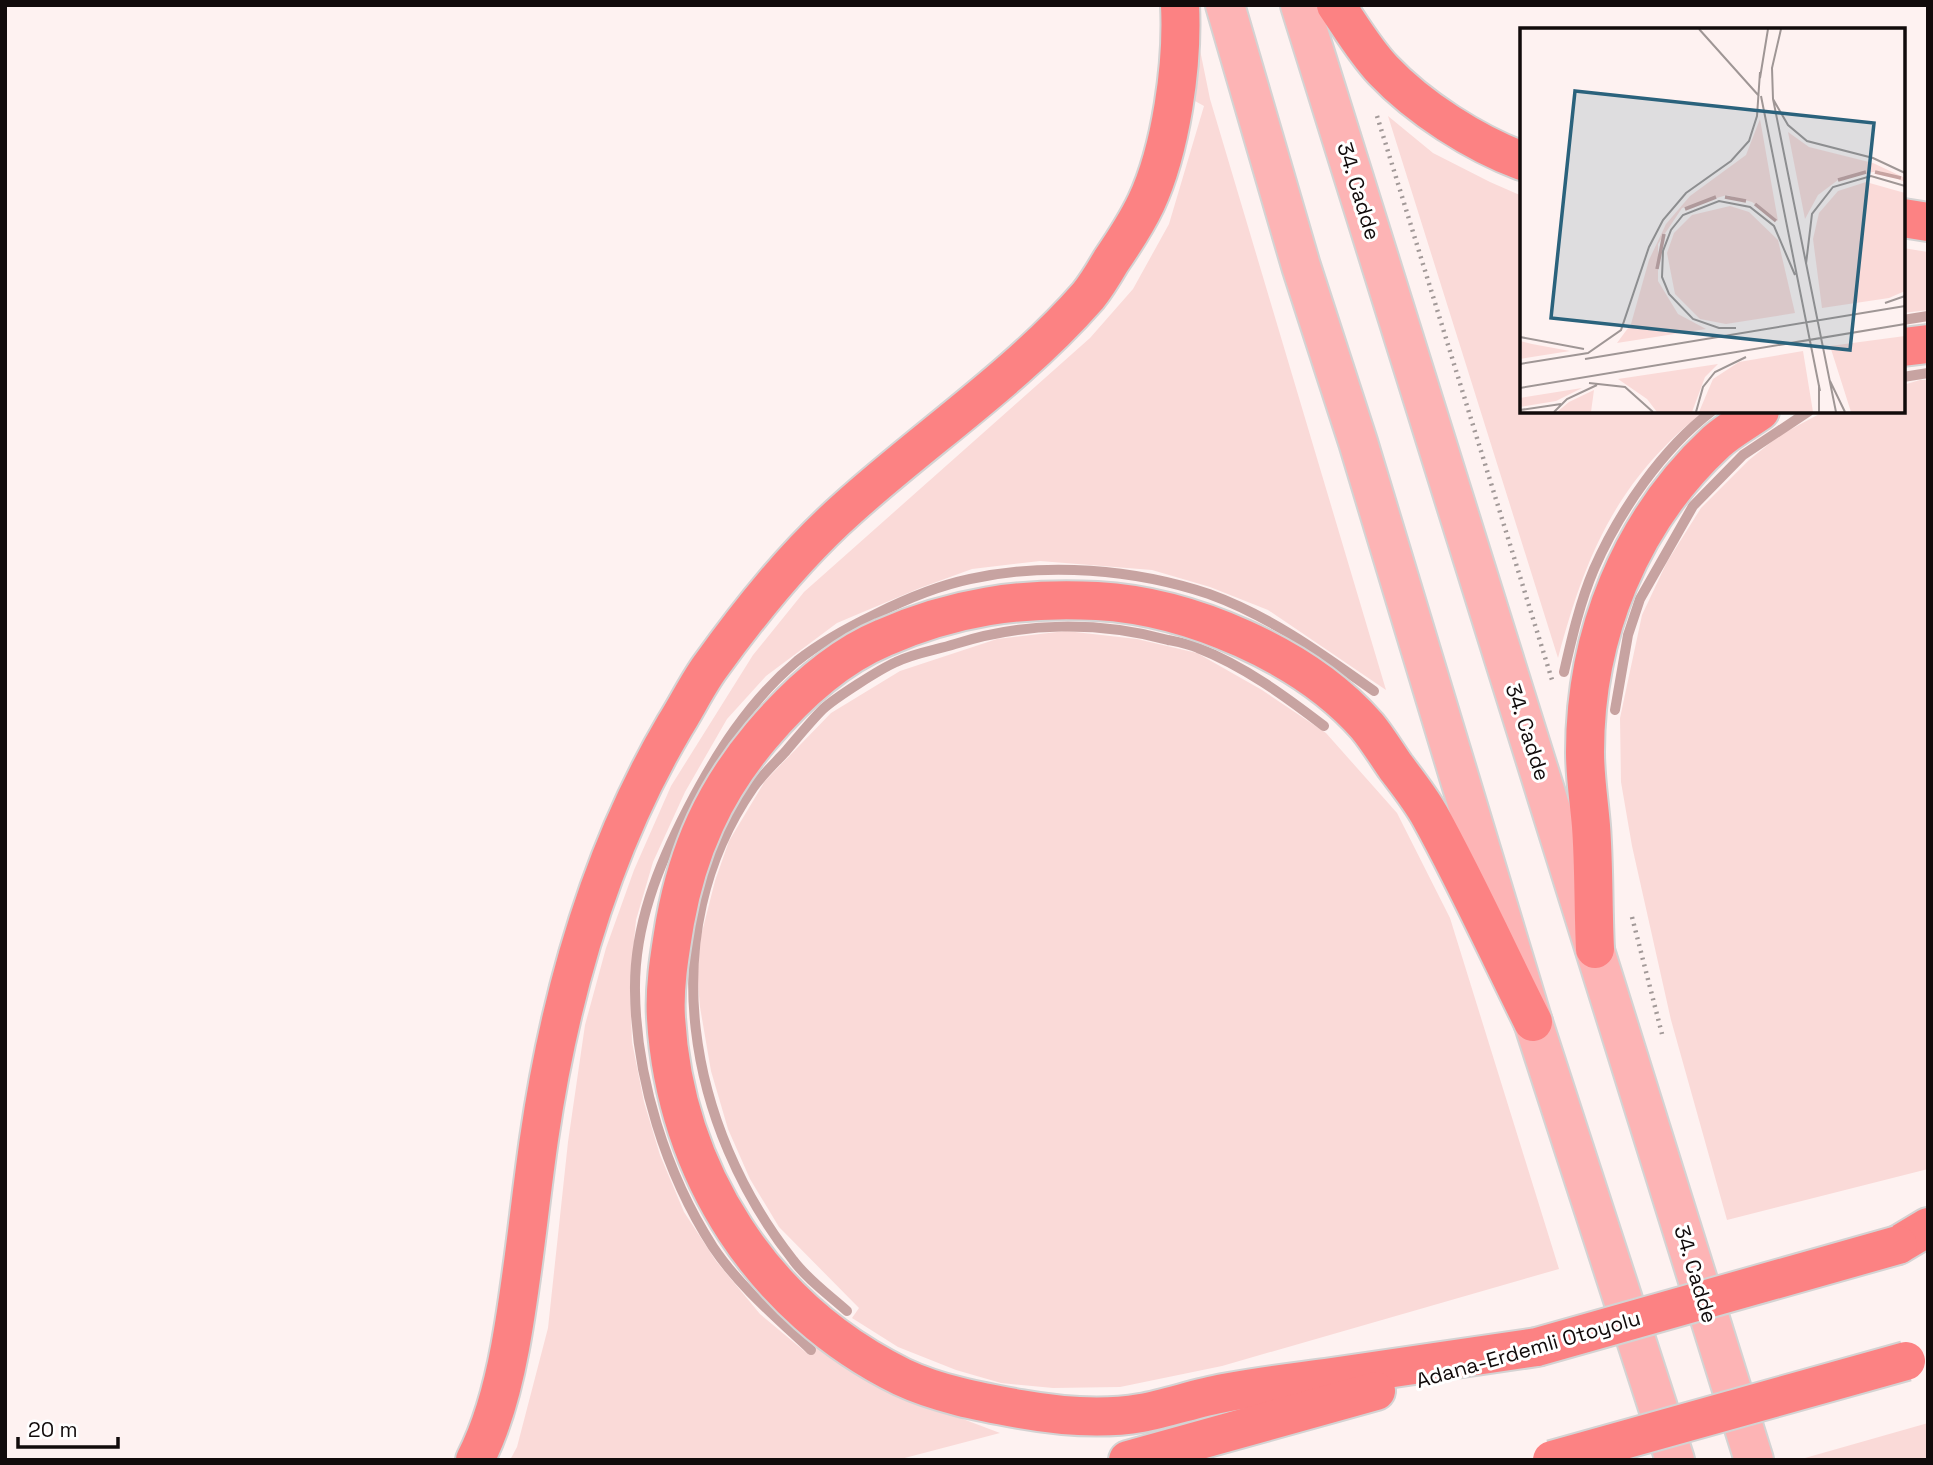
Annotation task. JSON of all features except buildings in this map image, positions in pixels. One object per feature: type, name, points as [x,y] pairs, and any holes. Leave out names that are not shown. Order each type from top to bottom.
[{"type":"highway","points":[[475,1460],[483,1444],[506,1371],[519,1299],[539,1137],[555,1041],[579,945],[613,847],[652,764],[708,670],[779,577],[847,509],[1045,339],[1090,293],[1130,233],[1148,199],[1159,164],[1175,100],[1182,33],[1180,5]]},
{"type":"highway","points":[[1336,5],[1382,69],[1423,105],[1475,139],[1520,160]]},
{"type":"highway","points":[[1905,218],[1928,222]]},
{"type":"highway","points":[[1905,347],[1928,344]]},
{"type":"highway","points":[[1595,949],[1591,828],[1585,752],[1591,674],[1601,627],[1620,576],[1644,531],[1672,489],[1718,440],[1757,413]]},
{"type":"highway","points":[[1533,1022],[1427,811],[1366,725],[1299,669],[1242,638],[1196,619],[1126,602],[1059,599],[992,603],[881,638],[848,657],[817,680],[776,718],[734,769],[704,821],[689,864],[668,961],[666,1015],[672,1069],[684,1124],[706,1180],[737,1235],[769,1277],[812,1320],[905,1378],[945,1392],[1077,1417],[1138,1414],[1223,1393],[1537,1347]]},
{"type":"highway","name":"Adana-Erdemli Otoyolu","points":[[1128,1460],[1537,1347],[1918,1236]]},
{"type":"highway","points":[[1552,1460],[1921,1359]]},
{"type":"main road","points":[[1224,5],[1301,266],[1358,442],[1533,1022],[1675,1460]]},
{"type":"main road","name":"34. Cadde","points":[[1300,5],[1754,1460]]},
{"type":"path","points":[[1382,69],[1369,89],[1556,693]]},
{"type":"path","points":[[1632,913],[1665,1046]]},
{"type":"shaded area","points":[[1200,50],[1210,99],[1386,690],[1268,610],[1210,587],[1152,570],[1040,561],[972,569],[920,588],[837,623],[766,676],[727,719],[685,792],[653,862],[636,920],[630,983],[632,1042],[644,1102],[660,1155],[684,1212],[716,1261],[760,1314],[809,1355],[817,1346],[894,1393],[1000,1433],[897,1460],[510,1460],[517,1447],[548,1328],[568,1142],[585,1025],[606,948],[634,870],[671,786],[753,655],[804,592],[1090,338],[1133,289],[1169,224],[1204,106],[1195,101]]},
{"type":"shaded area","points":[[1388,116],[1433,153],[1520,195],[1520,413],[1702,413],[1648,464],[1609,521],[1580,585],[1558,658]]},
{"type":"shaded area","points":[[1905,248],[1928,252],[1928,310],[1905,313]]},
{"type":"shaded area","points":[[1928,380],[1928,1169],[1727,1220],[1671,1020],[1632,846],[1621,782],[1620,718],[1642,615],[1667,562],[1701,508],[1749,460],[1780,435],[1821,413],[1905,413],[1905,384]]},
{"type":"shaded area","points":[[1066,631],[1137,639],[1197,653],[1262,690],[1326,733],[1397,813],[1450,918],[1559,1269],[1222,1366],[1120,1387],[1053,1388],[1001,1383],[956,1370],[898,1347],[852,1318],[859,1308],[779,1227],[750,1179],[728,1129],[711,1071],[700,1007],[697,972],[701,936],[715,881],[729,841],[765,781],[831,713],[900,671],[997,639]]},
{"type":"shaded area","points":[[1928,1423],[1928,1460],[1805,1458]]},
{"type":"waterway","points":[[1905,320],[1928,316]]},
{"type":"waterway","points":[[1905,377],[1928,373]]},
{"type":"waterway","points":[[1564,672],[1585,594],[1604,547],[1629,504],[1659,463],[1710,413]]},
{"type":"waterway","points":[[1615,710],[1628,635],[1640,599],[1693,506],[1743,455],[1806,413]]},
{"type":"waterway","points":[[811,1350],[735,1275],[696,1219],[668,1157],[657,1124],[641,1057],[637,1024],[635,991],[639,943],[643,920],[658,874],[677,830],[710,768],[735,729],[764,693],[797,661],[816,647],[910,598],[970,579],[1060,570],[1121,574],[1180,585],[1209,594],[1274,625],[1374,691]]},
{"type":"waterway","points":[[847,1311],[799,1267],[757,1208],[728,1151],[708,1091],[696,1029],[694,966],[702,905],[721,845],[760,778],[823,709],[889,666],[910,656],[981,637],[1034,628],[1088,627],[1142,634],[1191,645],[1248,673],[1324,726]]}]
